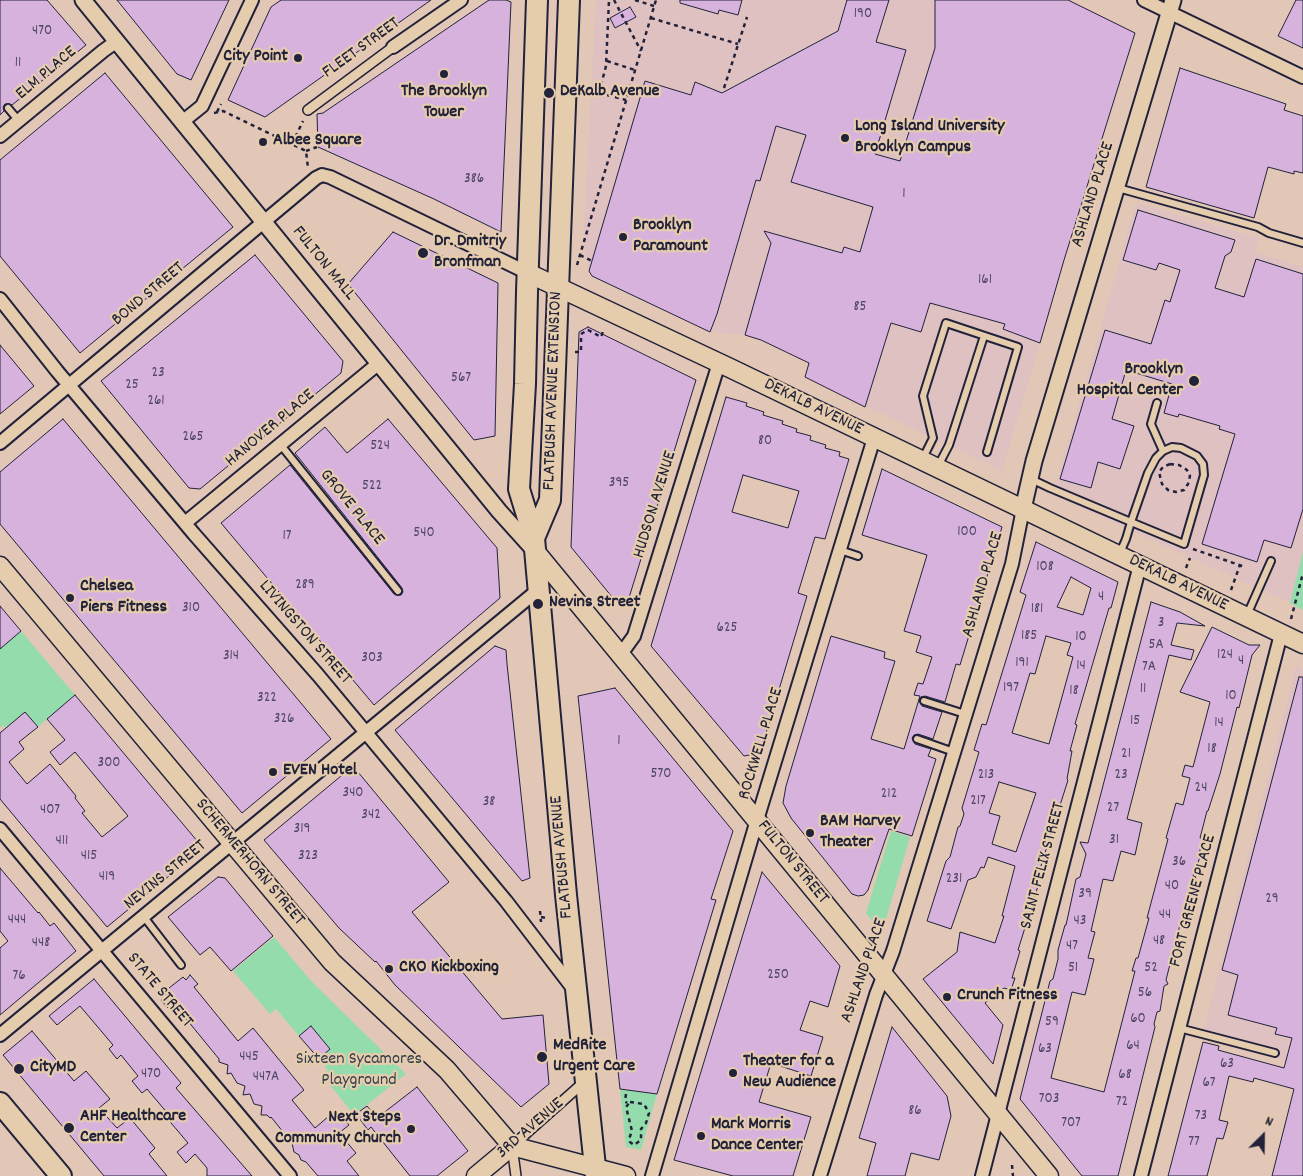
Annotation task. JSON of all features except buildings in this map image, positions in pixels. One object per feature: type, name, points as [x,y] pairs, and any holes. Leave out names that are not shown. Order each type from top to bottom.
[{"type":"main road","name":"FLATBUSH AVENUE EXTENSION","points":[[534,544],[520,489],[537,0]]},
{"type":"main road","name":"FLATBUSH AVENUE EXTENSION","points":[[534,544],[550,500],[569,0]]},
{"type":"main road","name":"DEKALB AVENUE","points":[[528,273],[1303,644]]},
{"type":"main road","name":"FLATBUSH AVENUE","points":[[534,544],[576,993],[595,1172]]},
{"type":"main road","name":"FULTON STREET","points":[[534,544],[621,654],[1049,1176]]},
{"type":"main road","name":"SCHERMERHORN STREET","points":[[0,566],[332,962],[447,1070],[512,1146]]},
{"type":"main road","points":[[0,1103],[61,1176]]},
{"type":"main road","points":[[512,1146],[595,1172],[626,1176]]},
{"type":"main road","name":"3RD AVENUE","points":[[476,1176],[512,1146]]},
{"type":"street","name":"FULTON MALL","points":[[83,0],[493,503],[534,544]]},
{"type":"street","points":[[182,122],[202,106],[252,0]]},
{"type":"street","name":"FLEET STREET","points":[[308,110],[393,47],[462,0]]},
{"type":"street","points":[[1144,0],[1171,6],[1303,77]]},
{"type":"street","name":"ASHLAND PLACE","points":[[820,1176],[883,975],[893,951],[1012,564],[1030,479],[1171,6]]},
{"type":"street","name":"ELM PLACE","points":[[0,136],[103,50],[117,41]]},
{"type":"street","name":"DEKALB AVENUE","points":[[322,175],[330,177],[528,273]]},
{"type":"street","name":"BOND STREET","points":[[0,443],[316,178],[322,175]]},
{"type":"street","name":"LIVINGSTON STREET","points":[[0,299],[69,385],[185,523],[318,675],[506,901],[576,993]]},
{"type":"street","name":"HANOVER PLACE","points":[[185,523],[379,362]]},
{"type":"street","name":"HUDSON AVENUE","points":[[621,654],[634,636],[719,363]]},
{"type":"street","name":"ROCKWELL PLACE","points":[[652,1176],[757,820],[874,438]]},
{"type":"street","name":"SAINT FELIX STREET","points":[[982,1176],[1140,565]]},
{"type":"street","name":"NEVINS STREET","points":[[0,1035],[538,590]]},
{"type":"street","name":"FORT GREENE PLACE","points":[[1141,1176],[1281,634]]},
{"type":"street","name":"STATE STREET","points":[[0,829],[290,1176]]},
{"type":"street","name":"3RD AVENUE","points":[[512,1146],[586,1081]]},
{"type":"street","points":[[512,1146],[516,1176]]},
{"type":"lane","points":[[8,108],[18,120]]},
{"type":"lane","points":[[1116,188],[1258,227],[1269,233],[1303,243]]},
{"type":"lane","points":[[930,465],[933,438],[923,396],[946,323],[1018,347],[987,452]]},
{"type":"lane","points":[[930,465],[949,445],[984,336]]},
{"type":"lane","points":[[1157,404],[1151,424],[1163,451]]},
{"type":"lane","name":"GROVE PLACE","points":[[280,444],[398,591]]},
{"type":"lane","points":[[1030,479],[1131,522],[1184,544],[1204,475],[1203,464],[1197,456],[1181,448],[1172,447],[1163,451],[1156,458],[1148,473],[1131,522],[1119,555]]},
{"type":"lane","points":[[840,550],[858,556]]},
{"type":"lane","points":[[1246,617],[1271,561]]},
{"type":"lane","points":[[924,702],[966,714]]},
{"type":"lane","points":[[917,739],[954,752]]},
{"type":"lane","points":[[144,916],[181,965]]},
{"type":"lane","points":[[1179,1028],[1276,1053]]},
{"type":"path","points":[[599,93],[607,61],[609,0]]},
{"type":"path","points":[[614,0],[641,50]]},
{"type":"path","points":[[635,0],[654,6]]},
{"type":"path","points":[[576,269],[656,0]]},
{"type":"path","points":[[724,88],[747,17]]},
{"type":"path","points":[[651,18],[738,44]]},
{"type":"path","points":[[607,61],[635,70]]},
{"type":"path","points":[[584,90],[626,100]]},
{"type":"path","points":[[216,112],[220,104]]},
{"type":"path","points":[[292,144],[308,110]]},
{"type":"path","points":[[211,114],[222,111],[306,151],[317,147]]},
{"type":"path","points":[[306,151],[307,168],[322,175]]},
{"type":"path","points":[[580,255],[592,261]]},
{"type":"path","points":[[575,352],[581,352],[582,334],[588,330],[601,337],[604,329]]},
{"type":"path","points":[[1170,464],[1179,465],[1190,476],[1188,484],[1184,490],[1176,492],[1168,490],[1162,484],[1159,472],[1163,467],[1170,464]]},
{"type":"path","points":[[1193,549],[1245,567]]},
{"type":"path","points":[[1186,568],[1190,558]]},
{"type":"path","points":[[1231,590],[1240,565]]},
{"type":"path","points":[[1291,619],[1303,573]]},
{"type":"path","points":[[540,911],[541,922]]},
{"type":"path","points":[[541,917],[547,918]]},
{"type":"path","points":[[626,1094],[625,1101],[632,1131],[629,1140],[634,1145],[639,1143],[641,1129],[648,1123],[649,1113],[644,1104],[627,1103]]},
{"type":"path","points":[[1012,1165],[1013,1176]]},
{"type":"shaded area","name":"Long Island University Brooklyn Campus","points":[[596,0],[1068,0],[1135,33],[1002,471],[805,377],[813,351],[811,350],[808,362],[761,339],[745,335],[710,332],[592,276],[589,271],[583,243]]},
{"type":"shaded area","name":"Brooklyn Hospital Center","points":[[1136,203],[1259,238],[1255,252],[1303,267],[1303,552],[1290,603],[1053,495]]},
{"type":"shaded area","points":[[1296,665],[1303,669],[1303,1065],[1202,1039]]},
{"type":"green space","points":[[1303,552],[1303,610],[1290,603]]},
{"type":"green space","points":[[21,631],[75,695],[38,727],[25,712],[6,728],[3,725],[0,728],[0,649]]},
{"type":"green space","points":[[891,831],[910,837],[882,933],[866,913]]},
{"type":"green space","name":"Sixteen Sycamores Playground","points":[[274,937],[312,982],[406,1074],[354,1115],[322,1075],[328,1070],[276,1009],[270,1014],[233,971]]},
{"type":"green space","points":[[620,1089],[657,1094],[641,1150],[626,1147]]},
{"type":"place","name":"City Point","points":[[298,58]]},
{"type":"place","name":"The Brooklyn Tower","points":[[444,74]]},
{"type":"place","name":"DeKalb Avenue","points":[[549,93]]},
{"type":"place","name":"Long Island University Brooklyn Campus","points":[[845,138]]},
{"type":"place","name":"Albee Square","points":[[263,142]]},
{"type":"place","name":"Brooklyn Paramount","points":[[623,237]]},
{"type":"place","name":"Dr. Dmitriy Bronfman","points":[[423,253]]},
{"type":"place","name":"Brooklyn Hospital Center","points":[[1194,381]]},
{"type":"place","name":"Chelsea Piers Fitness","points":[[70,598]]},
{"type":"place","name":"Nevins Street","points":[[538,604]]},
{"type":"place","name":"EVEN Hotel","points":[[273,772]]},
{"type":"place","name":"BAM Harvey Theater","points":[[810,833]]},
{"type":"place","name":"CKO Kickboxing","points":[[389,969]]},
{"type":"place","name":"Crunch Fitness","points":[[947,997]]},
{"type":"place","name":"MedRite Urgent Care","points":[[542,1057]]},
{"type":"place","name":"CityMD","points":[[19,1069]]},
{"type":"place","name":"Theater for a New Audience","points":[[733,1073]]},
{"type":"place","name":"AHF Healthcare Center","points":[[69,1128]]},
{"type":"place","name":"Next Steps Community Church","points":[[411,1129]]},
{"type":"place","name":"Mark Morris Dance Center","points":[[701,1136]]}]
